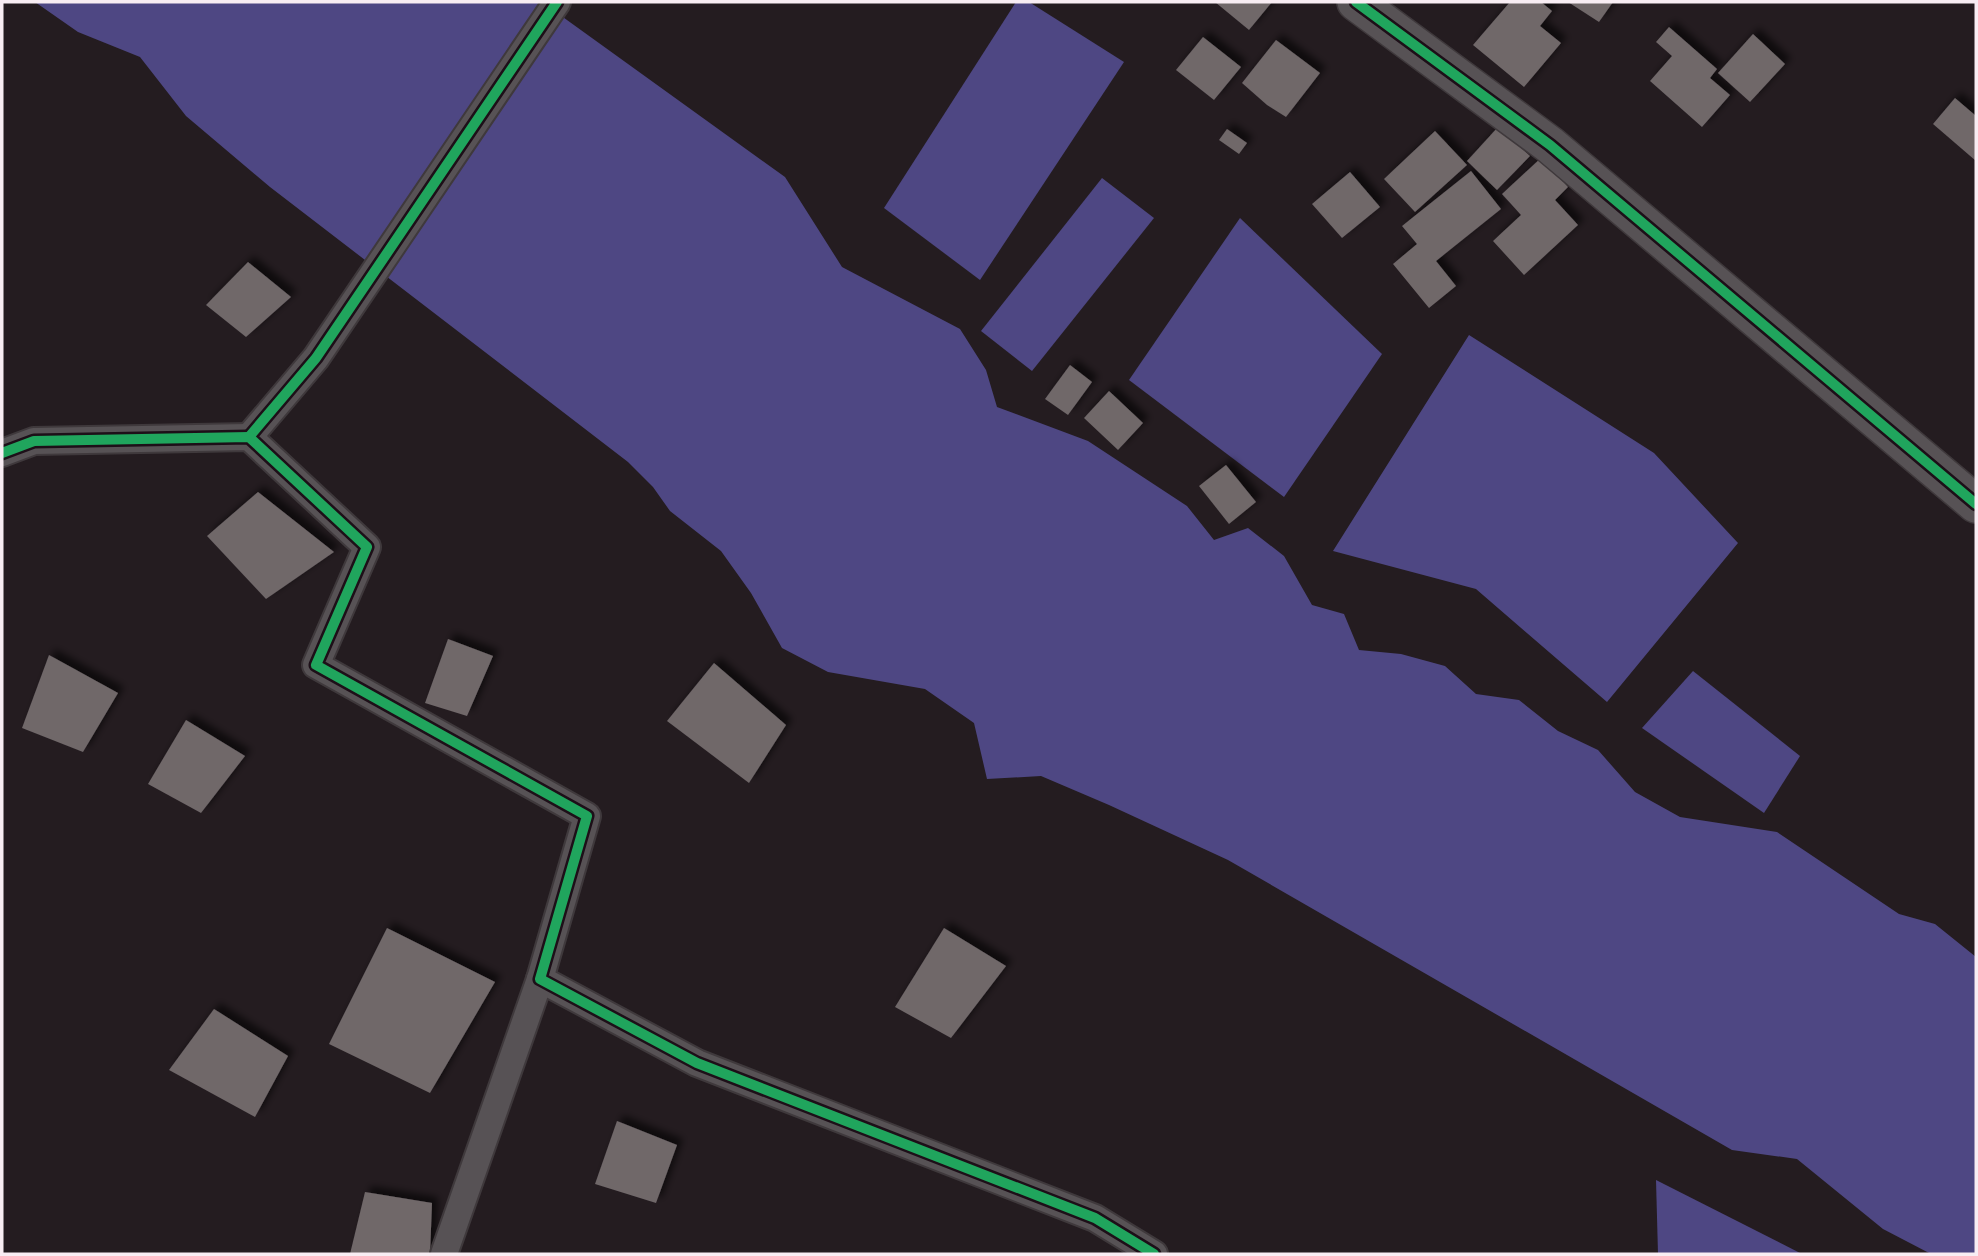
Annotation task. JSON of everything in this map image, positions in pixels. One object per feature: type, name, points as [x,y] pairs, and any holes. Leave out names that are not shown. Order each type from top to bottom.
[{"type":"street","points":[[249,437],[316,358],[557,2]]},
{"type":"street","points":[[1356,2],[1550,145],[1976,504]]},
{"type":"street","points":[[2,453],[34,441],[249,437],[367,547],[316,665],[587,816],[540,979],[444,1254]]},
{"type":"street","points":[[540,979],[697,1063],[1095,1218],[1154,1254]]},
{"type":"shaded area","points":[[35,2],[542,2],[785,177],[842,267],[960,329],[986,370],[997,407],[1088,441],[1187,506],[1214,540],[1248,528],[1284,556],[1312,605],[1344,614],[1359,650],[1401,654],[1445,666],[1476,694],[1519,700],[1558,731],[1598,750],[1635,792],[1680,817],[1777,832],[1899,914],[1935,924],[1976,957],[1976,1254],[1931,1254],[1883,1229],[1797,1159],[1732,1150],[1228,860],[1041,776],[987,779],[974,723],[925,689],[828,672],[782,648],[751,593],[721,551],[670,511],[653,487],[628,462],[270,187],[186,116],[140,57],[78,32]]},
{"type":"shaded area","points":[[1016,2],[1029,2],[1124,62],[980,280],[884,208]]},
{"type":"shaded area","points":[[1102,178],[1154,218],[1032,371],[981,331]]},
{"type":"shaded area","points":[[1240,218],[1382,354],[1284,497],[1129,380]]},
{"type":"shaded area","points":[[1469,335],[1654,453],[1738,543],[1607,702],[1476,589],[1333,551]]},
{"type":"shaded area","points":[[1693,671],[1800,756],[1764,813],[1642,728]]},
{"type":"shaded area","points":[[1656,1180],[1802,1254],[1658,1254]]},
{"type":"building","points":[[1215,2],[1272,2],[1249,30]]},
{"type":"building","points":[[1510,2],[1541,2],[1552,11],[1540,26],[1561,43],[1524,87],[1473,45]]},
{"type":"building","points":[[1568,2],[1613,2],[1599,22]]},
{"type":"building","points":[[1669,27],[1717,69],[1710,78],[1730,95],[1702,127],[1650,81],[1672,56],[1656,42]]},
{"type":"building","points":[[1753,34],[1785,64],[1750,102],[1718,73]]},
{"type":"building","points":[[1203,37],[1241,67],[1214,100],[1176,70]]},
{"type":"building","points":[[1276,40],[1320,73],[1286,117],[1267,105],[1242,83]]},
{"type":"building","points":[[1955,98],[1976,116],[1976,161],[1933,124]]},
{"type":"building","points":[[1498,127],[1530,156],[1497,190],[1467,161]]},
{"type":"building","points":[[1227,129],[1247,143],[1239,154],[1219,140]]},
{"type":"building","points":[[1435,131],[1467,165],[1415,212],[1384,179]]},
{"type":"building","points":[[1541,158],[1568,187],[1555,200],[1578,225],[1524,275],[1493,241],[1521,215],[1502,194]]},
{"type":"building","points":[[1471,171],[1501,209],[1436,261],[1456,286],[1429,308],[1393,264],[1417,244],[1402,226]]},
{"type":"building","points":[[1350,172],[1380,207],[1342,238],[1312,204]]},
{"type":"building","points":[[248,262],[291,297],[246,337],[206,305]]},
{"type":"building","points":[[1070,365],[1092,382],[1068,415],[1045,399]]},
{"type":"building","points":[[1109,391],[1143,423],[1118,450],[1084,418]]},
{"type":"building","points":[[1226,465],[1256,502],[1229,524],[1199,486]]},
{"type":"building","points":[[258,492],[334,552],[266,599],[207,536]]},
{"type":"building","points":[[448,639],[493,656],[467,716],[425,703]]},
{"type":"building","points":[[49,655],[118,693],[83,752],[22,728]]},
{"type":"building","points":[[714,663],[786,725],[749,783],[667,721]]},
{"type":"building","points":[[186,720],[245,756],[201,813],[148,784]]},
{"type":"building","points":[[387,928],[495,982],[430,1093],[329,1044]]},
{"type":"building","points":[[944,928],[1006,966],[951,1038],[895,1007]]},
{"type":"building","points":[[214,1009],[288,1056],[255,1117],[169,1070]]},
{"type":"building","points":[[617,1121],[677,1145],[656,1203],[595,1184]]},
{"type":"building","points":[[365,1192],[432,1203],[430,1254],[350,1254]]},
{"type":"cycle path","points":[[249,437],[316,358],[557,2]]},
{"type":"cycle path","points":[[1356,2],[1550,145],[1976,504]]},
{"type":"cycle path","points":[[2,453],[34,441],[249,437],[367,547],[316,665],[587,816],[540,979],[697,1063],[1095,1218],[1154,1254]]}]
